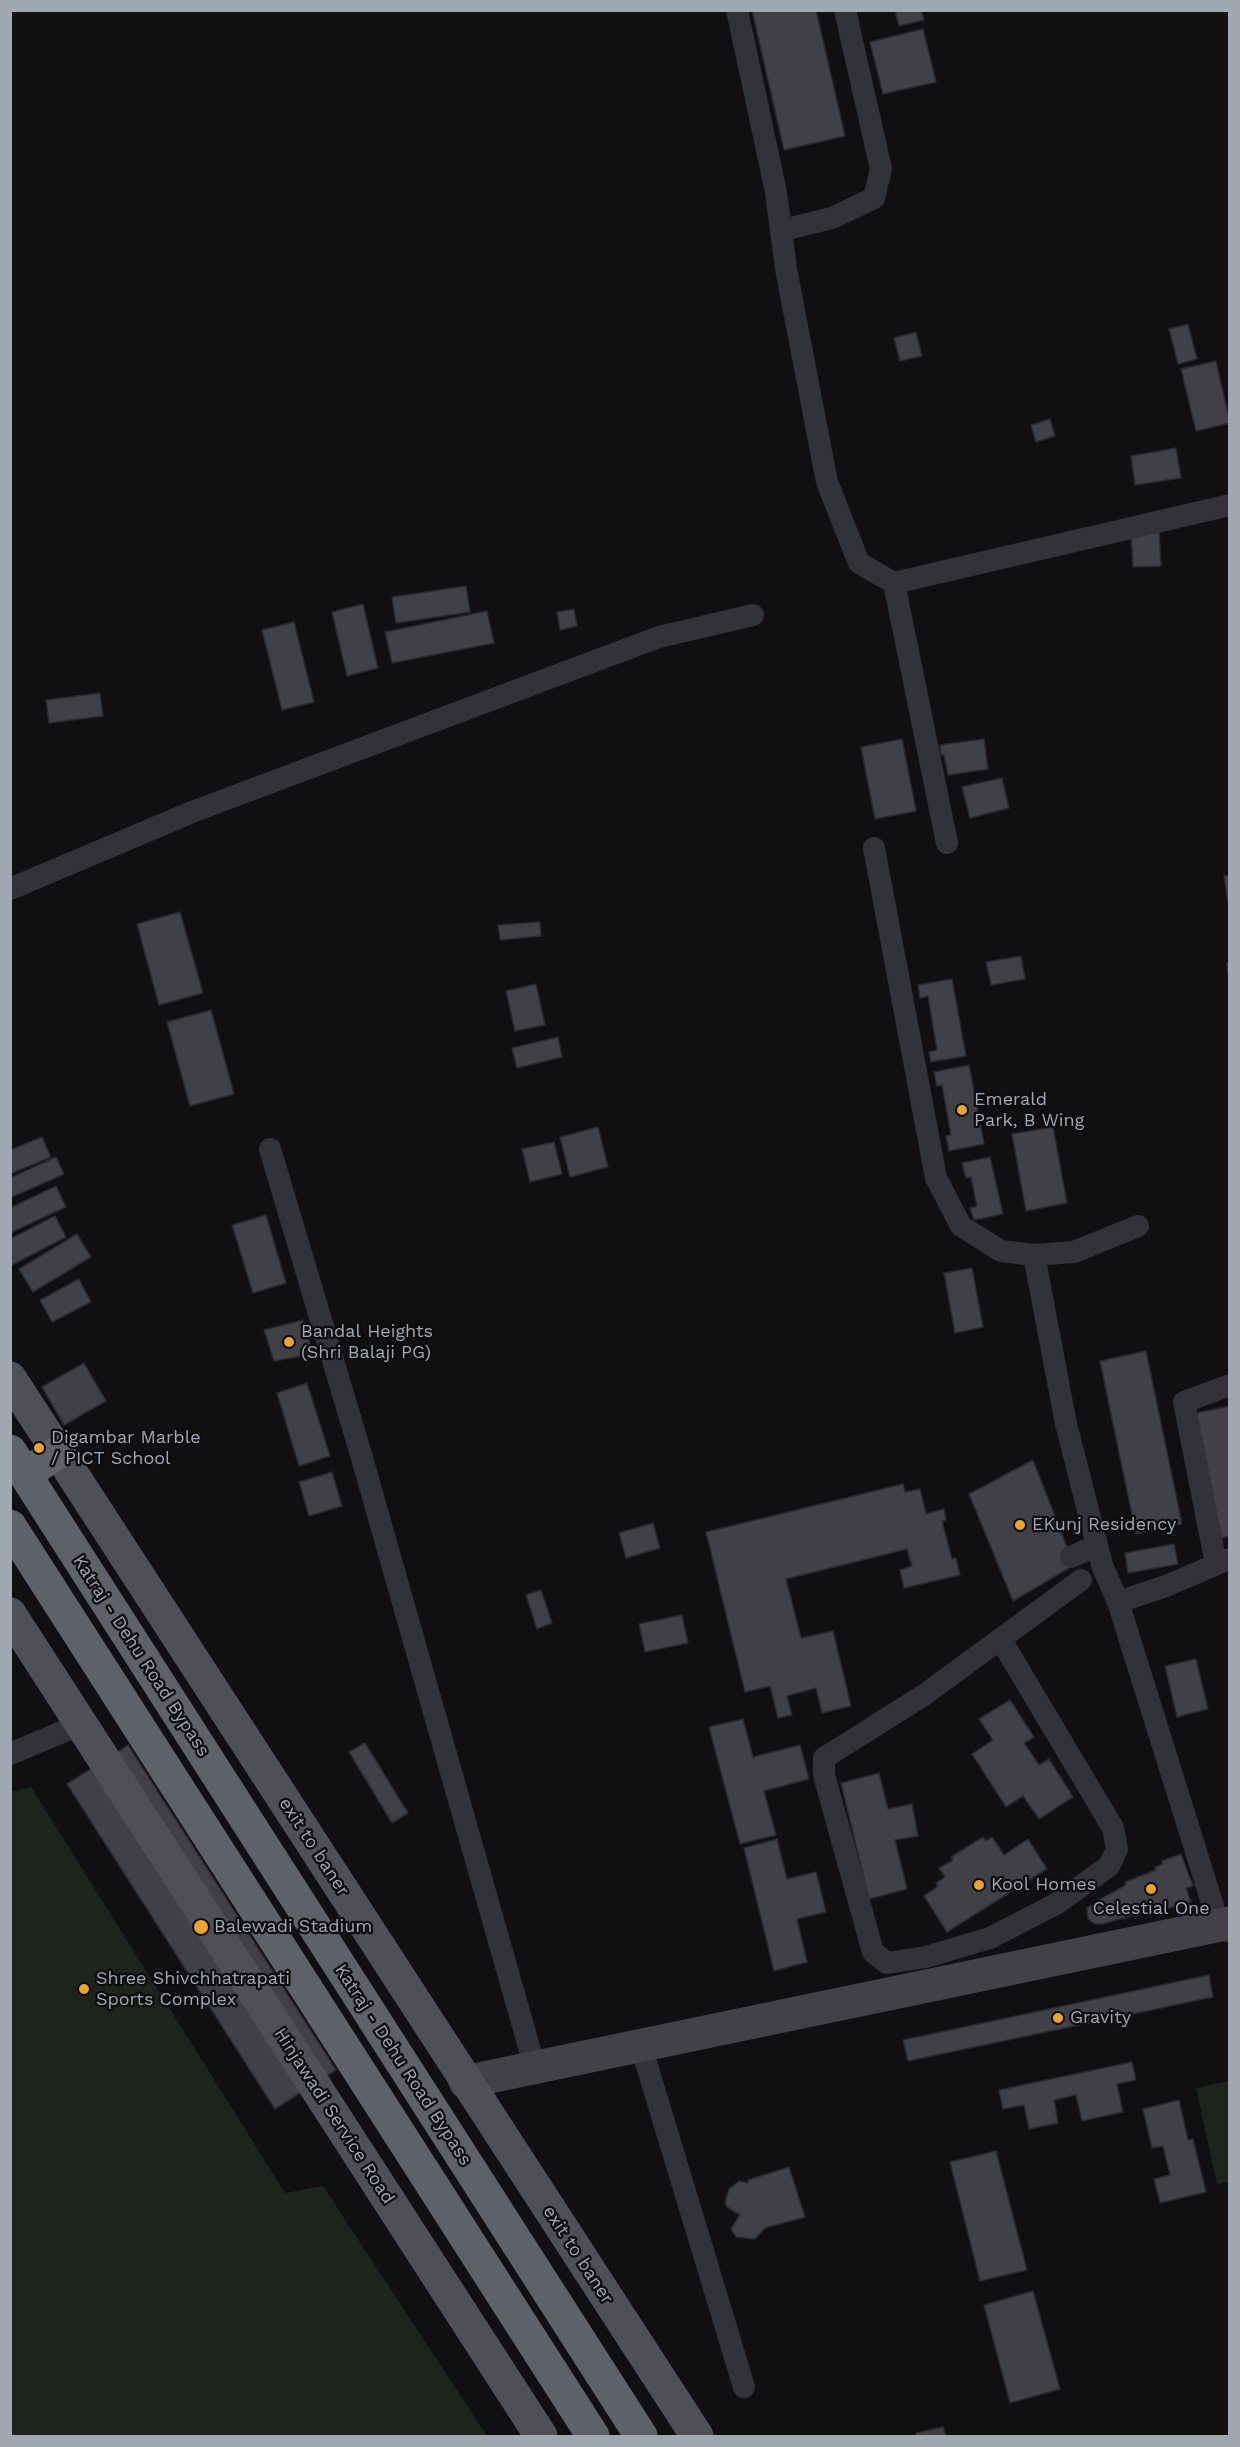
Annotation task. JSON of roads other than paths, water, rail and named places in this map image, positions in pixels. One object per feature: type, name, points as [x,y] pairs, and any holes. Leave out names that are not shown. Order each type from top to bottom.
[{"type":"highway","points":[[18,1463],[58,1452]]},
{"type":"highway","name":"Katraj - Dehu Road Bypass","points":[[18,1463],[641,2436]]},
{"type":"highway","points":[[10,1526],[593,2436]]},
{"type":"main road","name":"exit to baner","points":[[10,1378],[697,2436]]},
{"type":"main road","name":"Hinjawadi Service Road","points":[[10,1614],[541,2436]]},
{"type":"street","points":[[737,10],[783,230],[786,268],[827,482],[859,563],[894,583],[1230,505]]},
{"type":"street","points":[[783,230],[832,218],[874,198],[881,169],[845,10]]},
{"type":"street","points":[[894,583],[947,843]]},
{"type":"street","points":[[10,889],[192,812],[638,644],[753,615]]},
{"type":"street","points":[[874,849],[936,1178],[962,1226],[1001,1251],[1034,1255],[1074,1252],[1138,1226]]},
{"type":"street","points":[[270,1149],[367,1474],[535,2068]]},
{"type":"street","points":[[465,2082],[1226,1927],[1118,1602],[1102,1565],[1066,1424],[1034,1255]]},
{"type":"street","points":[[1118,1602],[1166,1586],[1223,1561],[1184,1402],[1230,1385]]},
{"type":"street","points":[[1071,1557],[1097,1545]]},
{"type":"street","points":[[1001,1640],[1113,1827],[1117,1850],[1109,1866],[1056,1904],[990,1938],[926,1957],[887,1963],[873,1952],[824,1775],[824,1758],[924,1695],[1081,1580]]},
{"type":"street","points":[[10,1754],[81,1724]]},
{"type":"street","points":[[641,2046],[744,2387]]},
{"type":"place","name":"Emerald Park, B Wing","points":[[962,1110]]},
{"type":"place","name":"Bandal Heights (Shri Balaji PG)","points":[[289,1342]]},
{"type":"place","name":"Digambar Marble / PICT School","points":[[39,1448]]},
{"type":"place","name":"EKunj Residency","points":[[1020,1525]]},
{"type":"place","name":"Kool Homes","points":[[979,1885]]},
{"type":"place","name":"Celestial One","points":[[1151,1889]]},
{"type":"place","name":"Balewadi Stadium","points":[[201,1927]]},
{"type":"place","name":"Shree Shivchhatrapati Sports Complex","points":[[84,1989]]},
{"type":"place","name":"Gravity","points":[[1058,2018]]}]
